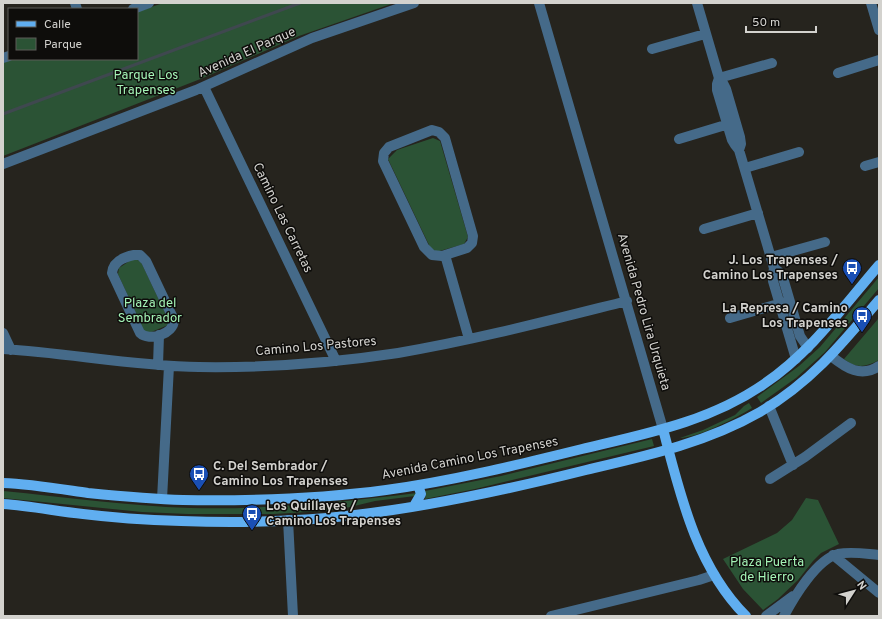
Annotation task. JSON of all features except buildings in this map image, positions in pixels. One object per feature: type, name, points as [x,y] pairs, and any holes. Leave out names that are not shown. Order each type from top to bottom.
[{"type":"main road","name":"Avenida Camino Los Trapenses","points":[[3,483],[127,497],[162,499],[204,500],[286,498],[355,494],[418,485],[489,471],[663,429],[695,420],[736,401],[761,386],[808,348],[829,326],[879,265]]},
{"type":"main road","points":[[3,504],[107,516],[157,520],[217,522],[288,520],[355,515],[495,492],[669,450],[701,440],[725,430],[769,406],[802,383],[875,311],[879,300]]},
{"type":"main road","name":"Avenida Pedro Lira Urquieta","points":[[663,429],[692,528],[714,575],[731,599],[746,616]]},
{"type":"main road","points":[[414,506],[421,494],[418,485]]},
{"type":"street","points":[[136,8],[148,3]]},
{"type":"street","name":"Avenida El Parque","points":[[3,164],[204,87],[312,38],[414,3]]},
{"type":"street","name":"Avenida Pedro Lira Urquieta","points":[[539,3],[627,301],[663,429]]},
{"type":"street","points":[[697,3],[719,78],[726,89],[732,123],[741,141],[739,150],[774,268],[783,278],[785,302],[796,359]]},
{"type":"street","points":[[871,3],[877,19],[879,30]]},
{"type":"street","points":[[652,49],[706,34]]},
{"type":"street","points":[[838,72],[879,60]]},
{"type":"street","points":[[719,78],[772,62]]},
{"type":"street","name":"Camino Las Carretas","points":[[204,87],[336,361]]},
{"type":"street","points":[[679,139],[732,123]]},
{"type":"street","points":[[432,130],[439,132],[445,138],[473,236],[472,243],[467,248],[445,255],[435,256],[426,250],[383,161],[384,153],[389,147],[432,130]]},
{"type":"street","points":[[745,168],[799,152]]},
{"type":"street","points":[[865,166],[879,162]]},
{"type":"street","points":[[704,229],[758,213]]},
{"type":"street","points":[[771,258],[825,242]]},
{"type":"street","points":[[131,255],[140,255],[144,258],[173,318],[174,323],[172,328],[159,335],[147,338],[140,333],[113,277],[114,266],[131,255]]},
{"type":"street","points":[[445,255],[469,338]]},
{"type":"street","name":"Camino Los Pastores","points":[[7,350],[169,366],[246,366],[336,361],[398,352],[469,338],[627,301]]},
{"type":"street","points":[[785,302],[800,336],[808,348]]},
{"type":"street","points":[[730,318],[785,302]]},
{"type":"street","points":[[3,333],[7,350]]},
{"type":"street","points":[[158,365],[159,335]]},
{"type":"street","points":[[831,356],[846,367],[858,371],[869,371],[878,368]]},
{"type":"street","points":[[162,499],[169,366]]},
{"type":"street","points":[[769,406],[793,465]]},
{"type":"street","points":[[770,479],[793,465],[851,423]]},
{"type":"street","points":[[288,520],[293,616]]},
{"type":"street","points":[[784,616],[796,594],[823,562],[833,556],[851,553],[879,555]]},
{"type":"street","points":[[833,556],[879,593]]},
{"type":"street","points":[[551,616],[590,611],[714,575]]},
{"type":"street","points":[[766,616],[796,594]]},
{"type":"green space","name":"Parque Los Trapenses","points":[[163,3],[394,3],[299,36],[203,78],[3,156],[3,63],[10,60],[138,60],[138,12]]},
{"type":"green space","points":[[433,138],[440,141],[468,237],[464,244],[436,252],[430,247],[388,159],[397,150]]},
{"type":"green space","name":"Plaza del Sembrador","points":[[134,258],[141,262],[169,321],[168,325],[149,333],[144,331],[118,274],[119,268]]},
{"type":"green space","points":[[879,277],[879,288],[825,352],[796,378],[761,403],[757,397],[799,366],[820,347]]},
{"type":"green space","points":[[878,319],[879,360],[870,364],[857,366],[844,359]]},
{"type":"green space","points":[[749,403],[752,408],[727,422],[696,435],[680,438],[703,430],[735,415]]},
{"type":"green space","points":[[652,439],[654,446],[475,489],[425,499],[425,491],[501,476]]},
{"type":"green space","points":[[3,491],[96,501],[190,508],[275,507],[417,493],[415,496],[375,501],[346,508],[324,511],[274,514],[188,514],[142,512],[3,498]]},
{"type":"green space","name":"Plaza Puerta de Hierro","points":[[806,498],[818,500],[839,544],[821,553],[798,580],[778,599],[763,610],[743,589],[723,559],[777,533],[792,520]]},
{"type":"waterway","points":[[3,114],[300,3]]},
{"type":"place","name":"J. Los Trapenses / Camino Los Trapenses","points":[[852,285]]},
{"type":"place","name":"La Represa / Camino Los Trapenses","points":[[862,333]]},
{"type":"place","name":"C. Del Sembrador / Camino Los Trapenses","points":[[199,491]]},
{"type":"place","name":"Los Quillayes / Camino Los Trapenses","points":[[252,531]]}]
